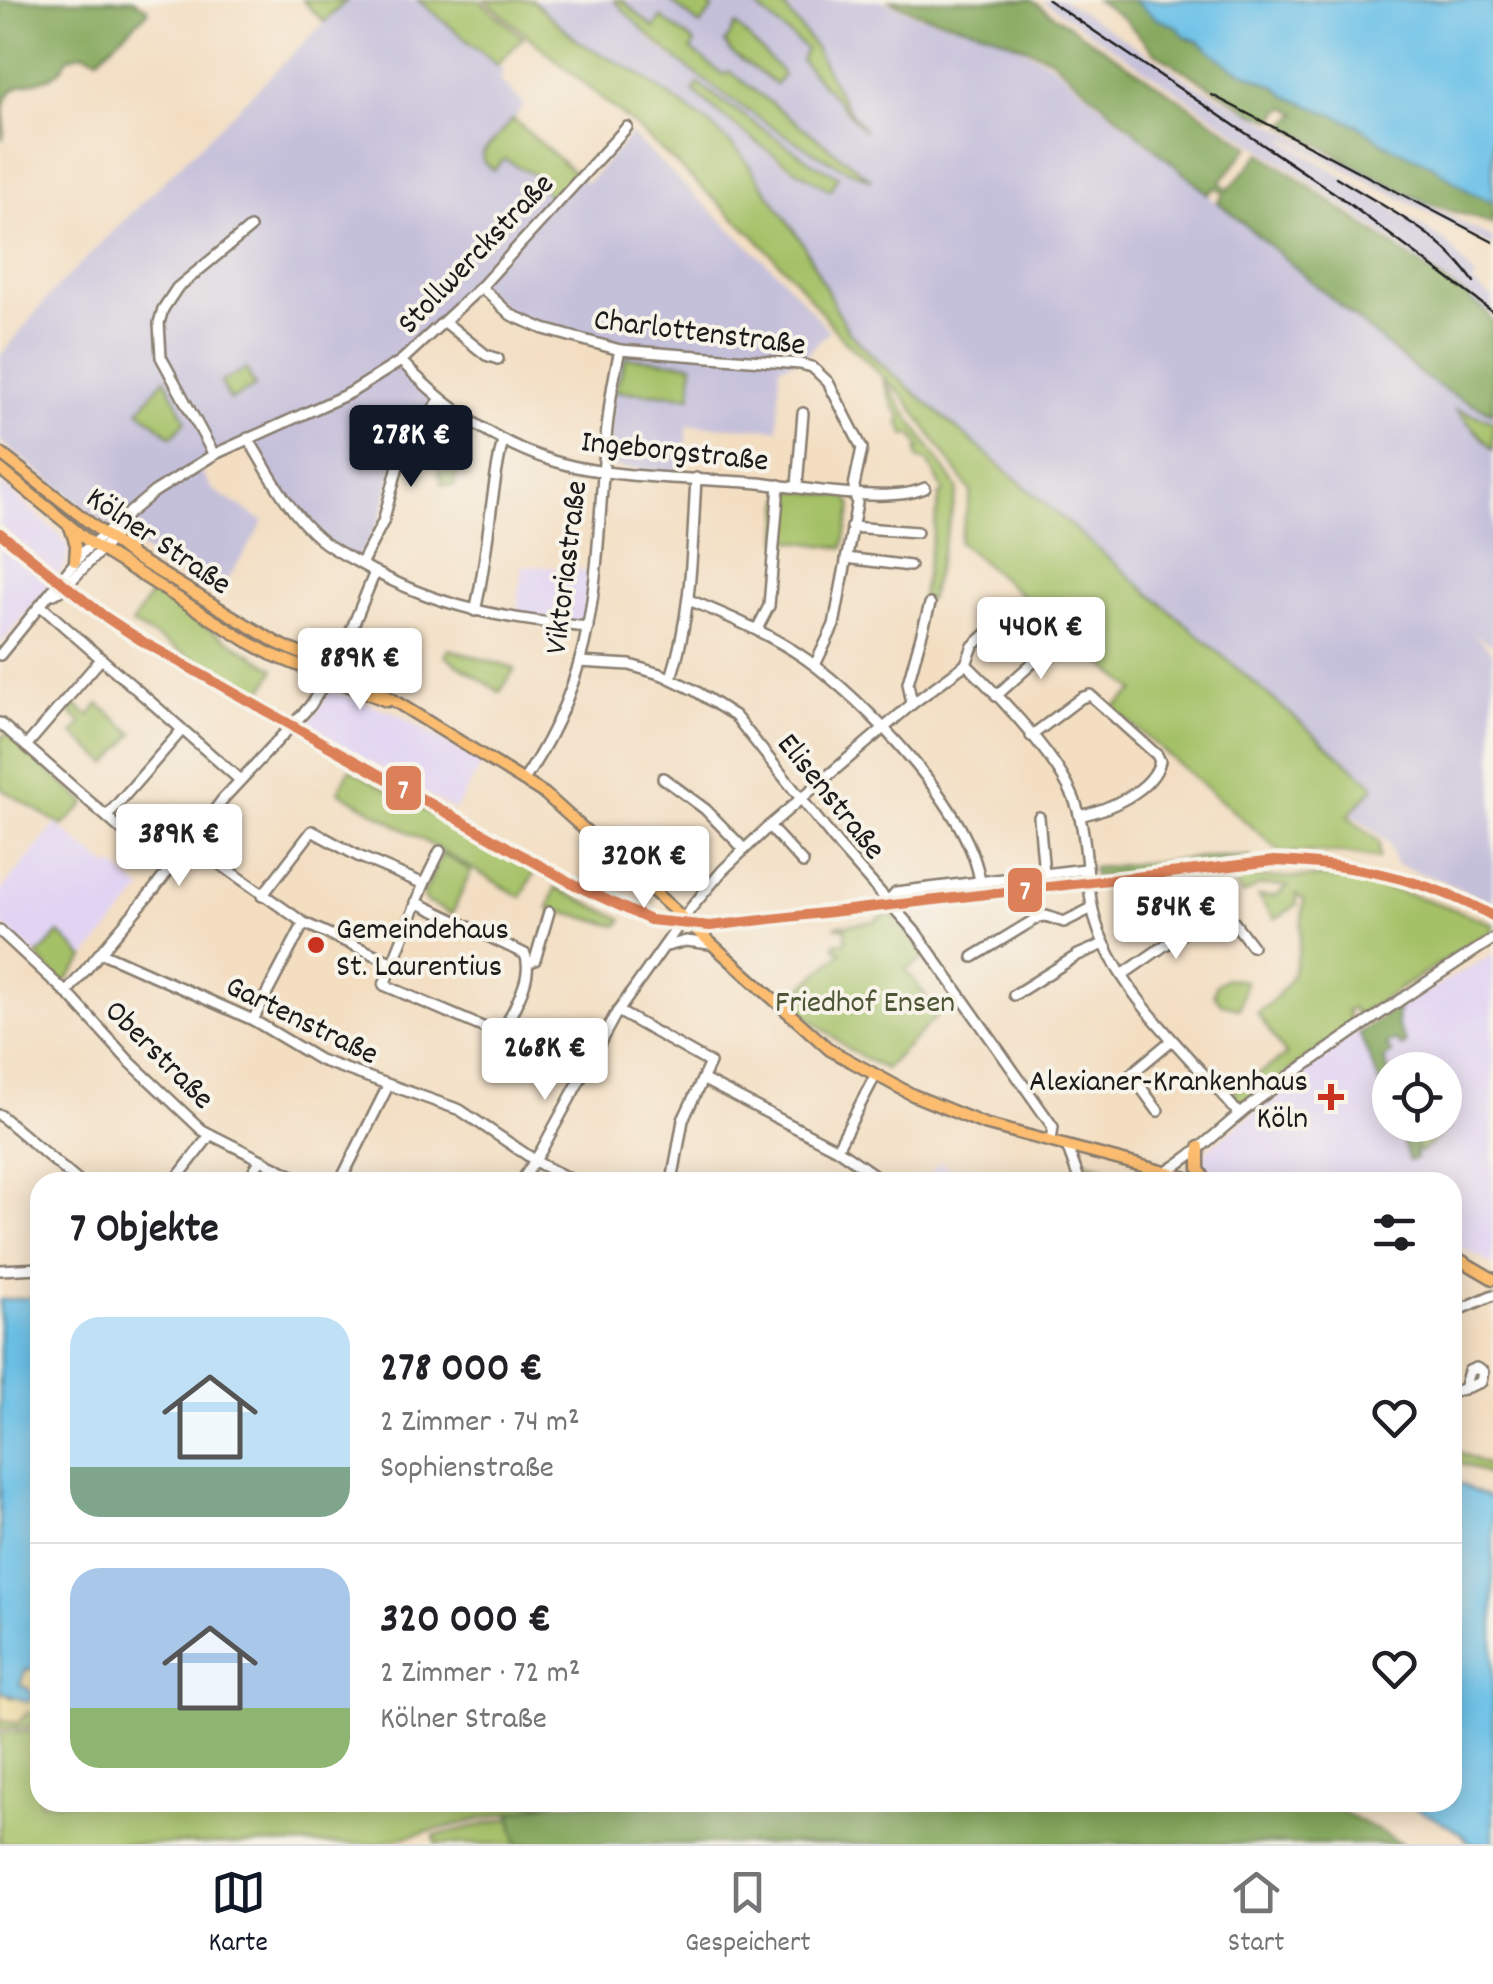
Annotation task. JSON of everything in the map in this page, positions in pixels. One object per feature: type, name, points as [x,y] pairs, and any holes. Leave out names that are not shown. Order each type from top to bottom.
[{"type":"main road","name":"Kölner Straße","points":[[0,453],[101,543],[244,640],[331,674],[362,681],[524,780],[565,810],[830,1050],[875,1076],[962,1115],[1167,1172]]},
{"type":"main road","name":"Kölner Straße","points":[[0,469],[69,526],[131,556],[331,674]]},
{"type":"main road","points":[[124,525],[131,556]]},
{"type":"main road","points":[[69,526],[76,545],[75,561]]},
{"type":"main road","points":[[1199,1148],[1200,1172]]},
{"type":"main road","points":[[1462,1261],[1493,1279]]},
{"type":"street","name":"Stollwerckstraße","points":[[101,543],[154,492],[248,438],[350,394],[401,362],[481,287],[627,128]]},
{"type":"street","points":[[214,456],[161,357],[159,322],[166,302],[184,281],[250,228]]},
{"type":"street","name":"Charlottenstraße","points":[[481,287],[511,315],[558,334],[620,350],[800,364],[812,367],[828,382],[862,448],[855,493],[858,503],[834,624],[814,666]]},
{"type":"street","points":[[446,323],[486,355],[498,359]]},
{"type":"street","name":"Viktoriastraße","points":[[524,780],[556,724],[588,627],[610,390],[620,350]]},
{"type":"street","name":"Ingeborgstraße","points":[[401,362],[440,400],[503,440],[554,461],[602,470],[855,493],[914,494],[925,488]]},
{"type":"street","points":[[361,564],[384,522],[402,452],[440,400]]},
{"type":"street","points":[[796,486],[802,413]]},
{"type":"street","points":[[248,438],[279,492],[318,538],[361,564],[419,594],[475,611],[516,620],[588,627]]},
{"type":"street","points":[[475,611],[486,568],[492,486],[503,440]]},
{"type":"street","points":[[670,678],[684,632],[696,478]]},
{"type":"street","points":[[757,630],[769,606],[779,485]]},
{"type":"street","name":"Stollwerckstraße","points":[[101,543],[124,525],[134,509]]},
{"type":"street","points":[[851,527],[916,532]]},
{"type":"street","points":[[0,655],[75,561],[101,543]]},
{"type":"street","points":[[51,595],[63,589],[101,543]]},
{"type":"street","points":[[846,558],[910,566]]},
{"type":"street","points":[[66,992],[240,780],[294,727],[331,674],[376,572]]},
{"type":"street","points":[[688,600],[757,630],[814,666],[883,729],[960,824],[980,882]]},
{"type":"street","points":[[912,704],[908,684],[930,604]]},
{"type":"street","points":[[41,606],[240,780]]},
{"type":"street","points":[[527,1172],[618,1011],[683,920],[744,849],[799,798],[966,664],[973,646],[1005,616]]},
{"type":"street","points":[[996,696],[1060,638]]},
{"type":"street","points":[[26,746],[101,659]]},
{"type":"street","name":"Elisenstraße","points":[[579,662],[630,665],[670,678],[735,716],[799,798],[917,934],[1053,1127],[1051,1141]]},
{"type":"street","points":[[966,664],[1031,736],[1068,786],[1079,816],[1092,908],[1104,944],[1122,975],[1172,1040],[1239,1114]]},
{"type":"street","points":[[1031,736],[1090,695],[1154,751],[1160,765],[1152,777],[1129,796],[1079,816]]},
{"type":"street","points":[[0,723],[132,839]]},
{"type":"street","points":[[106,816],[182,730]]},
{"type":"street","points":[[662,778],[705,809],[744,849]]},
{"type":"street","points":[[1039,818],[1044,874]]},
{"type":"street","points":[[769,826],[802,863]]},
{"type":"street","points":[[262,896],[312,830],[358,856],[424,884]]},
{"type":"street","points":[[190,842],[304,923],[392,962]]},
{"type":"street","points":[[440,851],[384,985],[501,1034],[580,1077]]},
{"type":"street","points":[[888,901],[896,892],[1086,869]]},
{"type":"street","points":[[416,902],[525,954],[529,963],[527,975],[501,1034]]},
{"type":"street","points":[[973,957],[1039,917],[1064,922],[1092,908]]},
{"type":"street","points":[[529,963],[538,953],[549,912]]},
{"type":"street","points":[[1122,975],[1213,912],[1233,921],[1252,946]]},
{"type":"street","points":[[253,1020],[304,923]]},
{"type":"street","name":"Oberstraße","points":[[2,936],[66,992],[148,1080],[210,1135],[284,1172]]},
{"type":"street","points":[[1167,1172],[1359,1026],[1493,939]]},
{"type":"street","points":[[664,947],[686,940],[710,944]]},
{"type":"street","points":[[1014,995],[1078,955],[1104,944]]},
{"type":"street","name":"Gartenstraße","points":[[100,952],[253,1020],[320,1060],[460,1110],[558,1172]]},
{"type":"street","points":[[618,1011],[710,1063],[683,1120],[674,1172]]},
{"type":"street","points":[[1158,1111],[1128,1070],[1172,1040]]},
{"type":"street","points":[[837,1149],[875,1076]]},
{"type":"street","points":[[704,1080],[837,1149],[870,1172]]},
{"type":"street","points":[[345,1172],[388,1086]]},
{"type":"street","points":[[0,1115],[68,1172]]},
{"type":"street","points":[[182,1172],[210,1135]]},
{"type":"street","points":[[1067,1146],[1076,1172]]},
{"type":"street","points":[[253,1172],[260,1161]]},
{"type":"street","points":[[0,1270],[30,1268]]},
{"type":"street","points":[[1462,1308],[1493,1294]]},
{"type":"shaded area","points":[[347,0],[418,0],[505,72],[499,79],[524,104],[514,119],[587,183],[631,135],[782,277],[829,331],[804,357],[780,366],[778,429],[687,425],[686,473],[612,467],[607,462],[621,349],[512,314],[477,284],[400,357],[405,373],[435,401],[399,448],[380,520],[355,565],[311,534],[249,448],[242,446],[200,469],[212,489],[264,522],[218,595],[119,535],[0,441],[0,356],[56,288]]},
{"type":"shaded area","points":[[532,0],[614,0],[652,42],[676,61],[806,149],[867,176],[729,71],[724,75],[716,70],[691,49],[694,44],[661,18],[654,28],[622,0],[669,0],[700,24],[713,9],[706,0],[749,0],[806,50],[829,90],[865,130],[844,103],[814,46],[779,0],[881,0],[918,16],[995,35],[1052,64],[1427,379],[1493,411],[1493,421],[1459,410],[1493,450],[1493,646],[1470,631],[1493,652],[1493,905],[1443,881],[1396,865],[1388,842],[1351,813],[1374,786],[879,362],[848,331],[802,242],[759,177],[712,126],[636,72],[579,42]],"holes":[[[730,32],[775,84],[732,53],[725,43]],[[699,85],[811,162],[830,189],[785,165],[736,129],[693,92]]]},
{"type":"shaded area","points":[[1042,0],[1063,0],[1197,85],[1493,239],[1493,247],[1284,140],[1445,241],[1477,279],[1472,283],[1493,299],[1493,314],[1328,194]]},
{"type":"shaded area","points":[[0,483],[61,536],[69,550],[58,575],[0,526]]},
{"type":"shaded area","points":[[0,542],[51,584],[0,645]]},
{"type":"shaded area","points":[[522,565],[589,571],[585,618],[579,623],[517,616]]},
{"type":"shaded area","points":[[334,691],[399,715],[482,764],[455,810],[306,727],[327,694]]},
{"type":"shaded area","points":[[56,824],[143,890],[85,958],[59,934],[37,956],[0,922],[0,892]]},
{"type":"shaded area","name":"Alexianer-Krankenhaus Köln","points":[[1493,954],[1493,1265],[1462,1248],[1462,1172],[1216,1172],[1205,1168],[1207,1150],[1356,1032]]},
{"type":"shaded area","points":[[939,1162],[956,1172],[932,1172]]},
{"type":"green space","points":[[0,0],[132,0],[148,8],[148,12],[98,58],[83,53],[68,58],[55,74],[9,94],[2,140]]},
{"type":"green space","points":[[302,0],[347,0],[324,22]]},
{"type":"green space","points":[[418,0],[479,0],[523,37],[497,65]]},
{"type":"green space","points":[[485,0],[532,0],[579,42],[636,72],[712,126],[742,155],[802,242],[848,331],[879,362],[1375,786],[1348,816],[1379,842],[1379,859],[1345,853],[1281,852],[1113,708],[1135,691],[959,542],[971,492],[906,399],[839,335],[795,279],[753,235],[637,128]]},
{"type":"green space","points":[[614,0],[622,0],[654,28],[661,17],[695,43],[691,50],[724,75],[729,71],[872,180],[806,148],[726,96],[660,45]]},
{"type":"green space","points":[[669,0],[706,0],[713,9],[700,25]]},
{"type":"green space","points":[[749,0],[779,0],[814,46],[844,103],[865,132],[801,60],[806,49]]},
{"type":"green space","points":[[888,0],[1031,0],[1250,146],[1220,182],[1228,190],[1261,153],[1485,310],[1493,322],[1493,413],[1423,376],[1218,202],[1224,194],[1216,187],[1208,194],[1050,58],[987,32],[920,14]]},
{"type":"green space","points":[[1096,0],[1133,0],[1230,65],[1277,87],[1286,96],[1356,124],[1385,144],[1432,165],[1471,193],[1493,202],[1493,225],[1406,193],[1284,125],[1298,114],[1287,107],[1275,120],[1254,113],[1154,52],[1124,19]]},
{"type":"green space","points":[[736,25],[780,70],[783,76],[776,84],[732,53],[725,43]]},
{"type":"green space","points":[[698,84],[811,162],[838,176],[830,190],[725,118],[693,91]]},
{"type":"green space","points":[[513,119],[577,175],[552,203],[536,176],[504,159],[494,170],[483,161],[482,154]]},
{"type":"green space","points":[[626,357],[693,364],[691,396],[615,391]]},
{"type":"green space","points":[[246,369],[255,387],[230,400],[221,382]]},
{"type":"green space","points":[[165,378],[186,420],[172,437],[139,410]]},
{"type":"green space","points":[[883,379],[958,489],[929,600],[921,601],[940,495],[944,492],[928,461],[918,459],[920,448],[912,434],[905,435],[899,421],[902,417],[894,408]]},
{"type":"green space","points":[[1456,409],[1493,421],[1493,450]]},
{"type":"green space","points":[[443,455],[460,459],[454,486],[441,484],[442,477],[438,475]]},
{"type":"green space","points":[[789,490],[847,497],[852,506],[843,548],[779,539],[782,496]]},
{"type":"green space","points":[[151,593],[275,669],[260,696],[132,624]]},
{"type":"green space","points":[[449,649],[515,669],[500,692],[445,656]]},
{"type":"green space","points":[[70,701],[89,716],[99,704],[134,734],[108,764],[73,734],[82,723],[64,707]]},
{"type":"green space","points":[[6,733],[86,803],[63,826],[0,788],[0,740]]},
{"type":"green space","points":[[350,769],[535,872],[521,897],[338,791]]},
{"type":"green space","points":[[442,854],[471,871],[452,914],[426,902],[423,896]]},
{"type":"green space","points":[[1210,857],[1251,860],[1094,877],[1092,868]]},
{"type":"green space","points":[[1072,875],[1081,879],[898,900],[910,894]]},
{"type":"green space","points":[[1328,877],[1432,902],[1493,924],[1493,930],[1358,1015],[1352,1008],[1347,1011],[1353,1025],[1244,1104],[1237,1104],[1229,1095],[1286,1055],[1257,1013],[1291,977],[1304,900],[1296,894],[1297,905],[1275,919],[1258,896],[1276,896],[1288,886],[1259,885],[1243,895],[1231,878]]},
{"type":"green space","points":[[555,888],[623,919],[618,926],[549,909]]},
{"type":"green space","name":"Friedhof Ensen","points":[[893,915],[927,956],[906,970],[939,1014],[885,1069],[851,1051],[787,1001],[842,952],[835,948],[835,943],[846,942],[845,928],[834,926]]},
{"type":"green space","points":[[59,933],[85,958],[66,981],[60,981],[37,956]]},
{"type":"green space","points":[[1226,978],[1245,981],[1240,1008],[1221,1004],[1214,994],[1216,985]]},
{"type":"green space","points":[[1398,1007],[1397,1025],[1406,1044],[1401,1047],[1396,1040],[1386,1045],[1391,1052],[1372,1052],[1372,1064],[1359,1033]]},
{"type":"green space","points":[[1403,1142],[1416,1142],[1416,1159],[1409,1161]]},
{"type":"green space","points":[[1416,1142],[1433,1142],[1422,1152],[1416,1150]]},
{"type":"green space","points":[[1079,1160],[1124,1172],[1081,1172]]},
{"type":"green space","points":[[1462,1453],[1493,1464],[1493,1477],[1462,1464]]},
{"type":"green space","points":[[30,1713],[30,1727],[0,1729],[0,1719],[17,1723]]},
{"type":"green space","points":[[30,1732],[30,1812],[512,1812],[375,1844],[0,1844],[0,1733]]},
{"type":"green space","points":[[1344,1812],[1403,1844],[517,1844],[510,1813]]},
{"type":"green space","points":[[511,1818],[517,1844],[436,1844],[434,1836]]},
{"type":"sand","points":[[30,1669],[30,1713],[18,1723],[0,1719],[0,1691],[12,1698],[23,1688],[20,1684],[25,1670]]},
{"type":"water","points":[[1133,0],[1493,0],[1493,202],[1471,193],[1432,165],[1385,144],[1356,124],[1286,96],[1277,87],[1230,66]]},
{"type":"water","points":[[30,1298],[30,1669],[25,1670],[20,1685],[30,1691],[28,1702],[0,1691],[0,1300]]},
{"type":"water","points":[[1462,1485],[1493,1500],[1493,1844],[1471,1844],[1459,1832],[1423,1812],[1462,1812]]},
{"type":"railway","points":[[1048,0],[1336,194],[1493,312]]},
{"type":"railway","points":[[1212,95],[1493,242]]},
{"type":"railway","points":[[1336,177],[1429,235],[1474,282]]},
{"type":"tram line","name":"7","points":[[0,533],[104,616],[142,641],[575,885],[650,920],[710,926],[1274,861],[1387,875],[1441,892],[1493,916]]},
{"type":"place","name":"Gemeindehaus St. Laurentius","points":[[316,945]]},
{"type":"place","name":"Alexianer-Krankenhaus Köln","points":[[1331,1097]]}]
